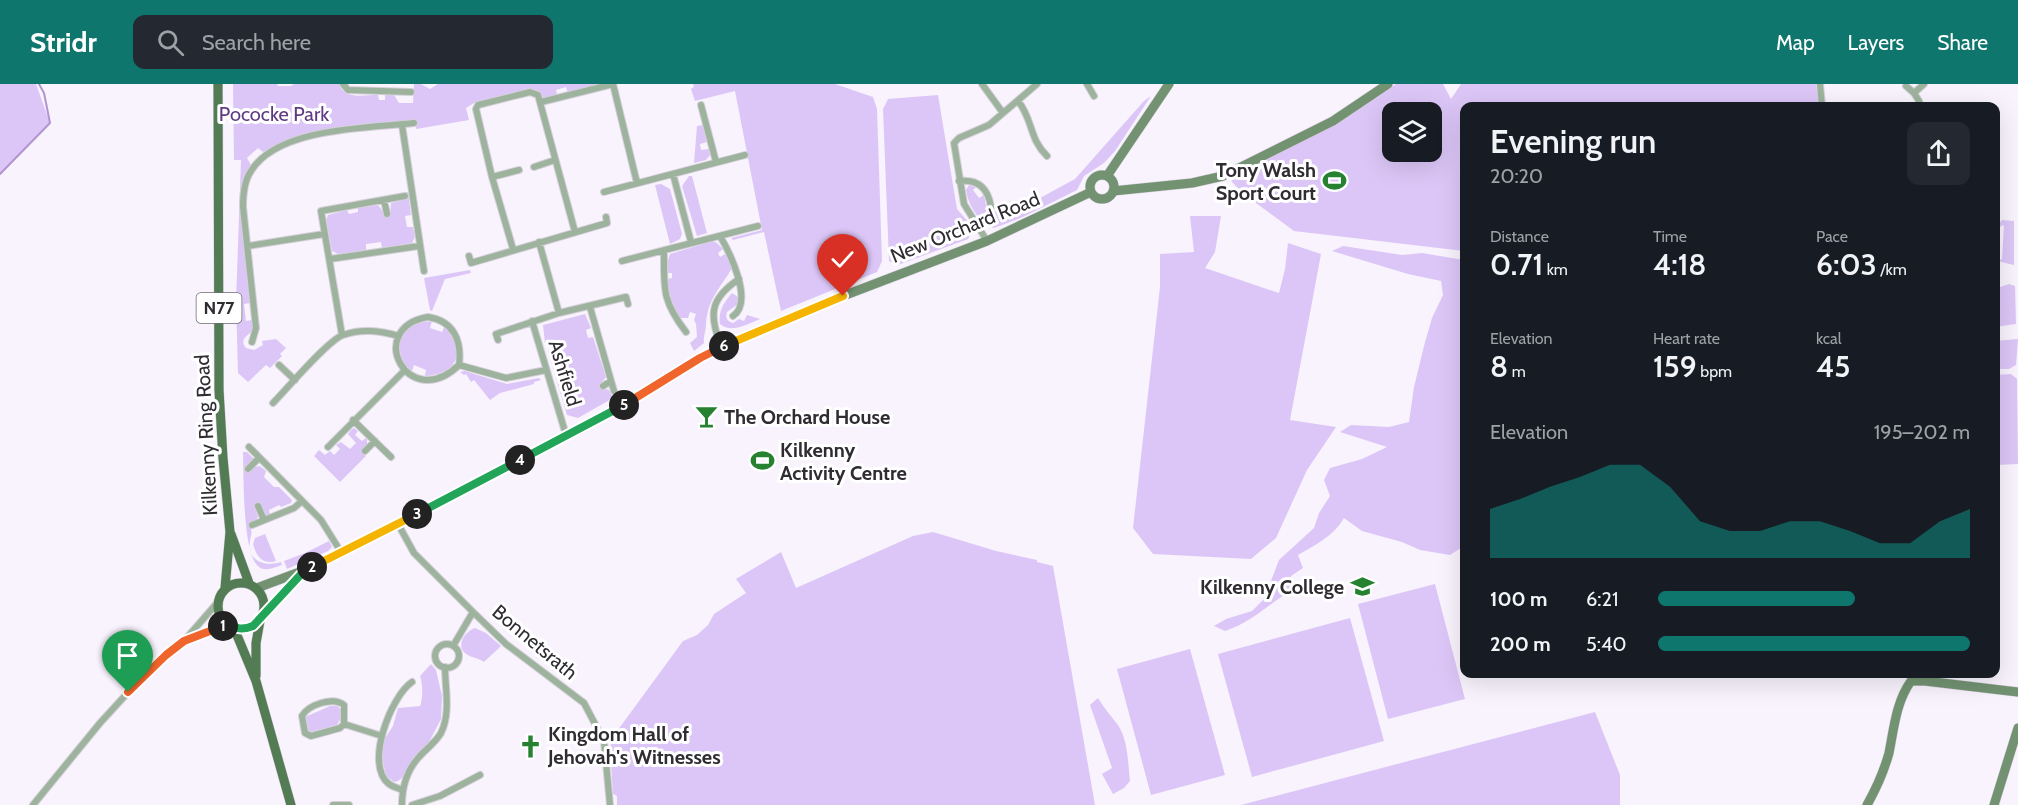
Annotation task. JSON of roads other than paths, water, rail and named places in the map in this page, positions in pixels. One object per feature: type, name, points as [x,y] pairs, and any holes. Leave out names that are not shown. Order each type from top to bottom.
[{"type":"main road","name":"Kilkenny Ring Road","points":[[218,84],[219,390],[230,532],[225,588]]},
{"type":"main road","name":"Kilkenny Ring Road","points":[[230,532],[253,585]]},
{"type":"main road","points":[[225,588],[239,582],[253,585]]},
{"type":"main road","name":"N77","points":[[253,585],[262,595],[265,603],[256,643],[256,681]]},
{"type":"main road","name":"N77","points":[[225,588],[218,602],[220,617],[230,626],[256,681],[291,805]]},
{"type":"main road","points":[[230,626],[244,629],[253,626],[262,617]]},
{"type":"street","points":[[343,84],[348,90],[411,92]]},
{"type":"street","points":[[541,102],[613,84],[637,183]]},
{"type":"street","points":[[981,84],[1003,113]]},
{"type":"street","points":[[987,241],[965,209],[958,181],[955,140],[989,125],[1037,84]]},
{"type":"street","points":[[1087,84],[1094,96]]},
{"type":"street","points":[[1107,177],[1169,84]]},
{"type":"street","points":[[1113,190],[1192,183],[1223,176],[1333,121],[1388,84]]},
{"type":"street","points":[[1820,84],[1822,102]]},
{"type":"street","points":[[1914,93],[1924,84]]},
{"type":"street","points":[[1906,86],[1919,101]]},
{"type":"street","points":[[513,249],[492,177],[476,109],[478,105],[530,92],[537,95],[541,102],[575,232]]},
{"type":"street","points":[[1018,101],[1030,120],[1034,140],[1047,156]]},
{"type":"street","points":[[701,105],[716,162]]},
{"type":"street","points":[[252,342],[256,328],[243,207],[245,188],[251,171],[264,157],[286,144],[313,135],[348,129],[414,123]]},
{"type":"street","points":[[402,125],[424,271]]},
{"type":"street","points":[[604,192],[745,155]]},
{"type":"street","points":[[534,167],[555,160]]},
{"type":"street","points":[[492,177],[519,170]]},
{"type":"street","points":[[673,174],[691,242]]},
{"type":"street","points":[[1100,175],[1107,177],[1112,181],[1113,190],[1109,196],[1102,199],[1095,197],[1091,192],[1090,184],[1100,175]]},
{"type":"street","points":[[958,181],[969,180],[978,183],[990,198],[991,207]]},
{"type":"street","name":"New Orchard Road","points":[[253,585],[305,570],[398,524],[631,401],[691,363],[722,347],[875,283],[987,241],[1091,192]]},
{"type":"street","points":[[342,335],[321,211],[405,196]]},
{"type":"street","points":[[384,200],[387,213]]},
{"type":"street","points":[[469,256],[471,263],[608,223],[606,218]]},
{"type":"street","points":[[622,261],[758,226]]},
{"type":"street","points":[[248,246],[324,234]]},
{"type":"street","points":[[720,236],[739,279],[741,305],[733,316]]},
{"type":"street","name":"Ashfield","points":[[539,242],[559,313]]},
{"type":"street","points":[[330,259],[419,246]]},
{"type":"street","points":[[664,252],[663,282],[669,309],[686,332]]},
{"type":"street","points":[[722,347],[713,326],[713,312],[718,299],[728,286],[739,279]]},
{"type":"street","name":"Ashfield","points":[[498,340],[496,334],[559,313],[626,297],[628,304]]},
{"type":"street","points":[[590,307],[614,391]]},
{"type":"street","points":[[434,318],[446,323],[459,339],[459,364],[446,375],[436,379],[425,380],[415,377],[404,370],[396,352],[396,341],[399,336],[407,326],[421,319],[434,318]]},
{"type":"street","name":"Ashfield","points":[[532,321],[566,435]]},
{"type":"street","points":[[273,403],[331,343],[342,335],[376,330],[399,336]]},
{"type":"street","points":[[459,364],[506,378],[546,370]]},
{"type":"street","points":[[279,365],[296,380]]},
{"type":"street","points":[[328,447],[404,370]]},
{"type":"street","name":"Ashfield","points":[[603,386],[611,381]]},
{"type":"street","points":[[353,420],[391,457]]},
{"type":"street","points":[[365,451],[375,441]]},
{"type":"street","points":[[249,447],[329,530],[341,552]]},
{"type":"street","points":[[248,469],[259,458]]},
{"type":"street","points":[[252,525],[294,508],[302,501]]},
{"type":"street","points":[[258,506],[264,520]]},
{"type":"street","name":"Bonnetsrath","points":[[398,524],[414,553],[506,644],[584,703],[604,741],[610,805]]},
{"type":"street","name":"New Orchard Road","points":[[262,617],[305,570]]},
{"type":"street","points":[[33,805],[100,723],[133,687],[184,641],[218,602]]},
{"type":"street","points":[[453,646],[473,612]]},
{"type":"street","points":[[184,641],[230,626]]},
{"type":"street","points":[[442,645],[453,646],[458,651],[459,659],[455,664],[445,667],[438,663],[437,651],[442,645]]},
{"type":"street","points":[[402,805],[402,790],[417,759],[440,735],[446,719],[445,667]]},
{"type":"street","points":[[1867,805],[1877,787],[1888,756],[1899,704],[1910,678]]},
{"type":"street","points":[[1914,678],[2018,692]]},
{"type":"street","points":[[402,790],[388,784],[382,775],[378,760],[382,736],[400,693],[412,682]]},
{"type":"street","points":[[333,701],[340,702],[344,705],[344,724],[340,728],[311,736],[305,733],[302,716],[310,708],[333,701]]},
{"type":"street","points":[[344,724],[382,736]]},
{"type":"street","points":[[1994,805],[2018,728]]},
{"type":"street","points":[[412,805],[440,796],[480,775]]},
{"type":"street","points":[[333,805],[349,805]]},
{"type":"waterway","points":[[0,174],[50,123],[44,93],[39,84]]},
{"type":"place","name":"Tony Walsh Sport Court","points":[[1334,181]]},
{"type":"place","name":"The Orchard House","points":[[706,417]]},
{"type":"place","name":"Kilkenny Activity Centre","points":[[762,461]]},
{"type":"place","name":"Kilkenny College","points":[[1362,587]]},
{"type":"place","name":"Kingdom Hall of Jehovah's Witnesses","points":[[530,746]]},
{"type":"park label","name":"Pococke Park","points":[[274,114]]}]
